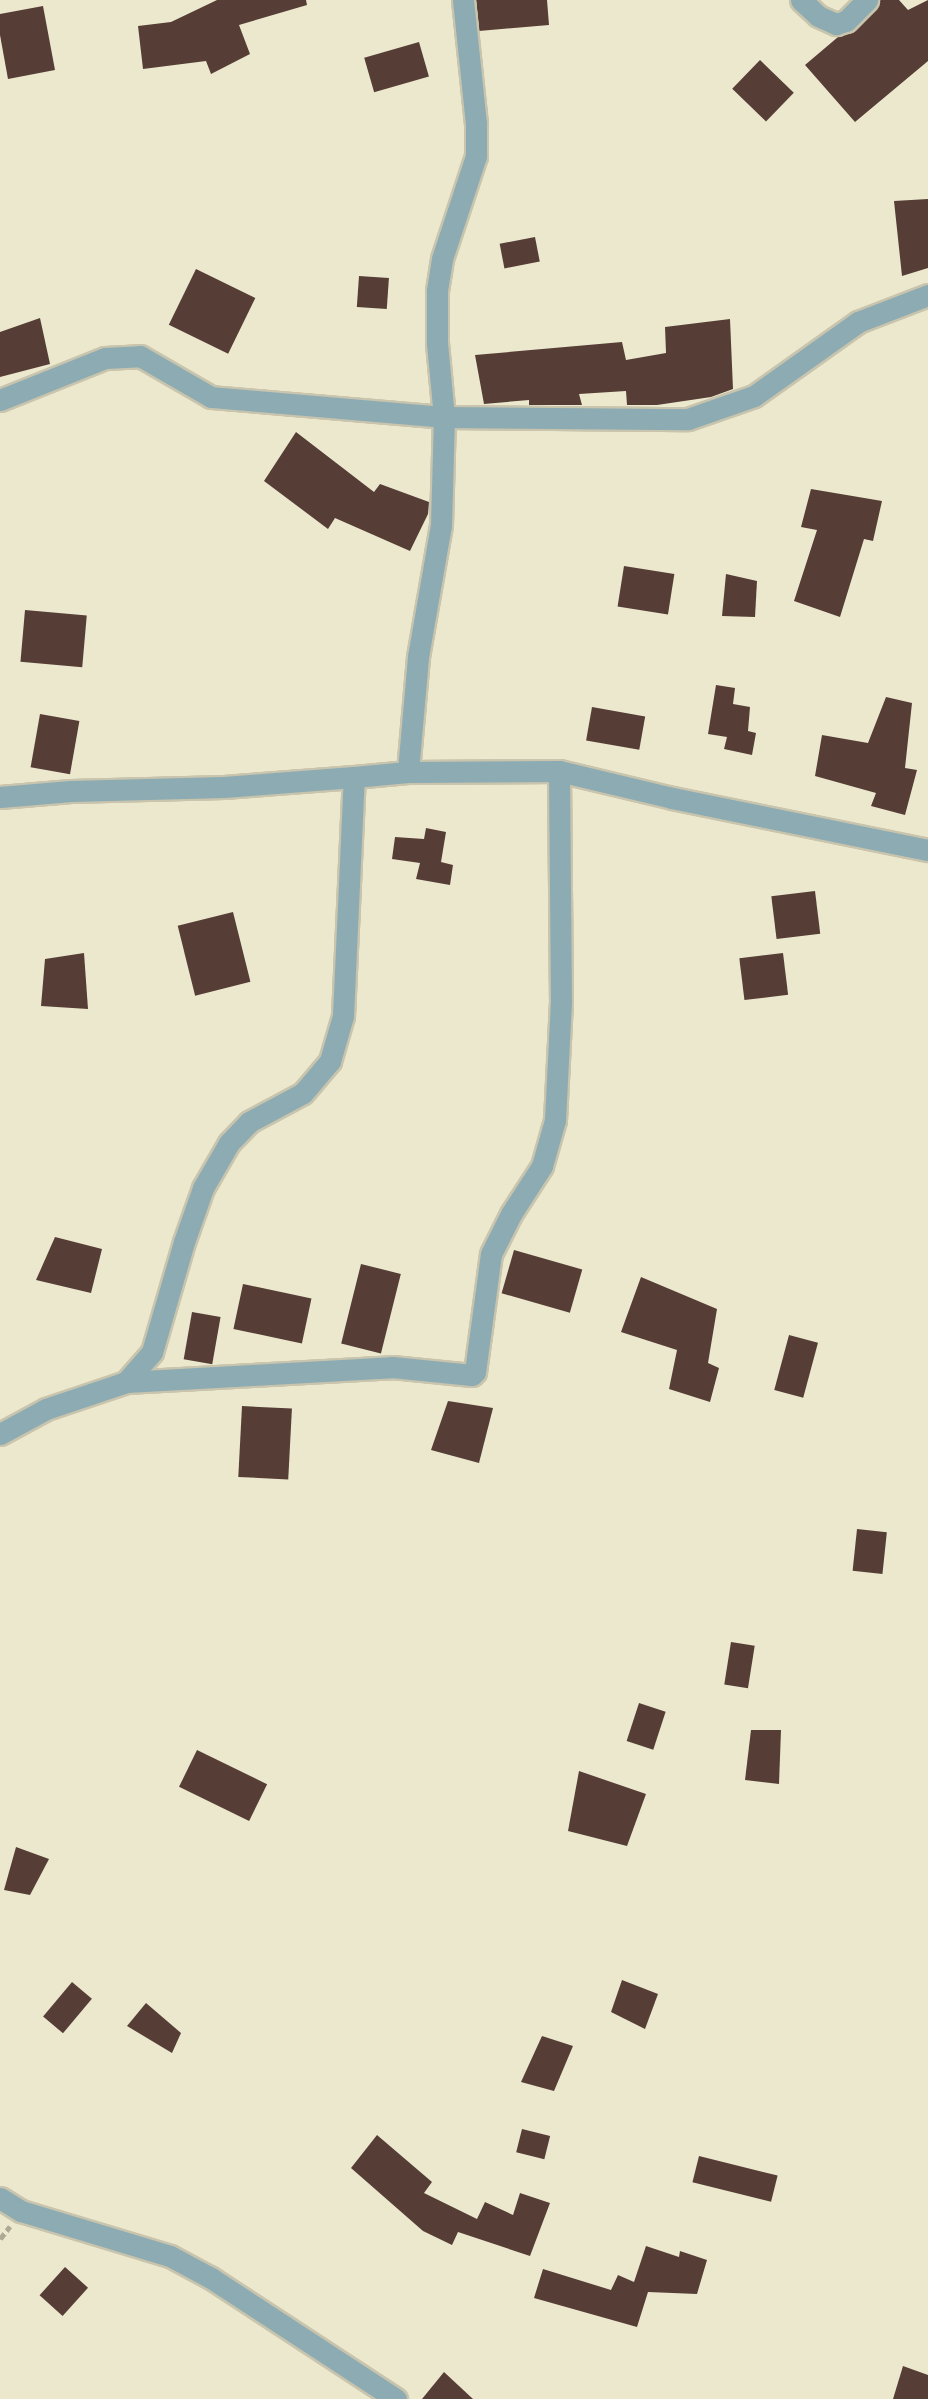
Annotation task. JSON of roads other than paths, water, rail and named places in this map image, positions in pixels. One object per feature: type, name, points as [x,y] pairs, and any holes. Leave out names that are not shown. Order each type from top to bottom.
[{"type":"street","points":[[408,772],[418,657],[441,532],[444,416],[437,343],[437,292],[445,247],[476,156],[476,123],[463,0]]},
{"type":"street","points":[[801,0],[818,16],[836,24],[846,21],[867,0]]},
{"type":"street","points":[[0,400],[105,358],[140,356],[211,397],[444,416],[688,419],[754,396],[858,321],[928,295]]},
{"type":"street","points":[[0,1434],[46,1409],[126,1382],[392,1367],[472,1375],[475,1371],[491,1254],[511,1214],[542,1166],[555,1119],[561,1003],[559,771]]},
{"type":"street","points":[[0,797],[71,791],[223,787],[408,772],[559,771],[672,798],[928,850]]},
{"type":"street","points":[[126,1382],[152,1352],[195,1209],[203,1188],[229,1143],[249,1122],[303,1093],[330,1061],[343,1016],[354,777]]},
{"type":"street","points":[[0,2198],[20,2211],[170,2256],[211,2278],[396,2399]]}]
